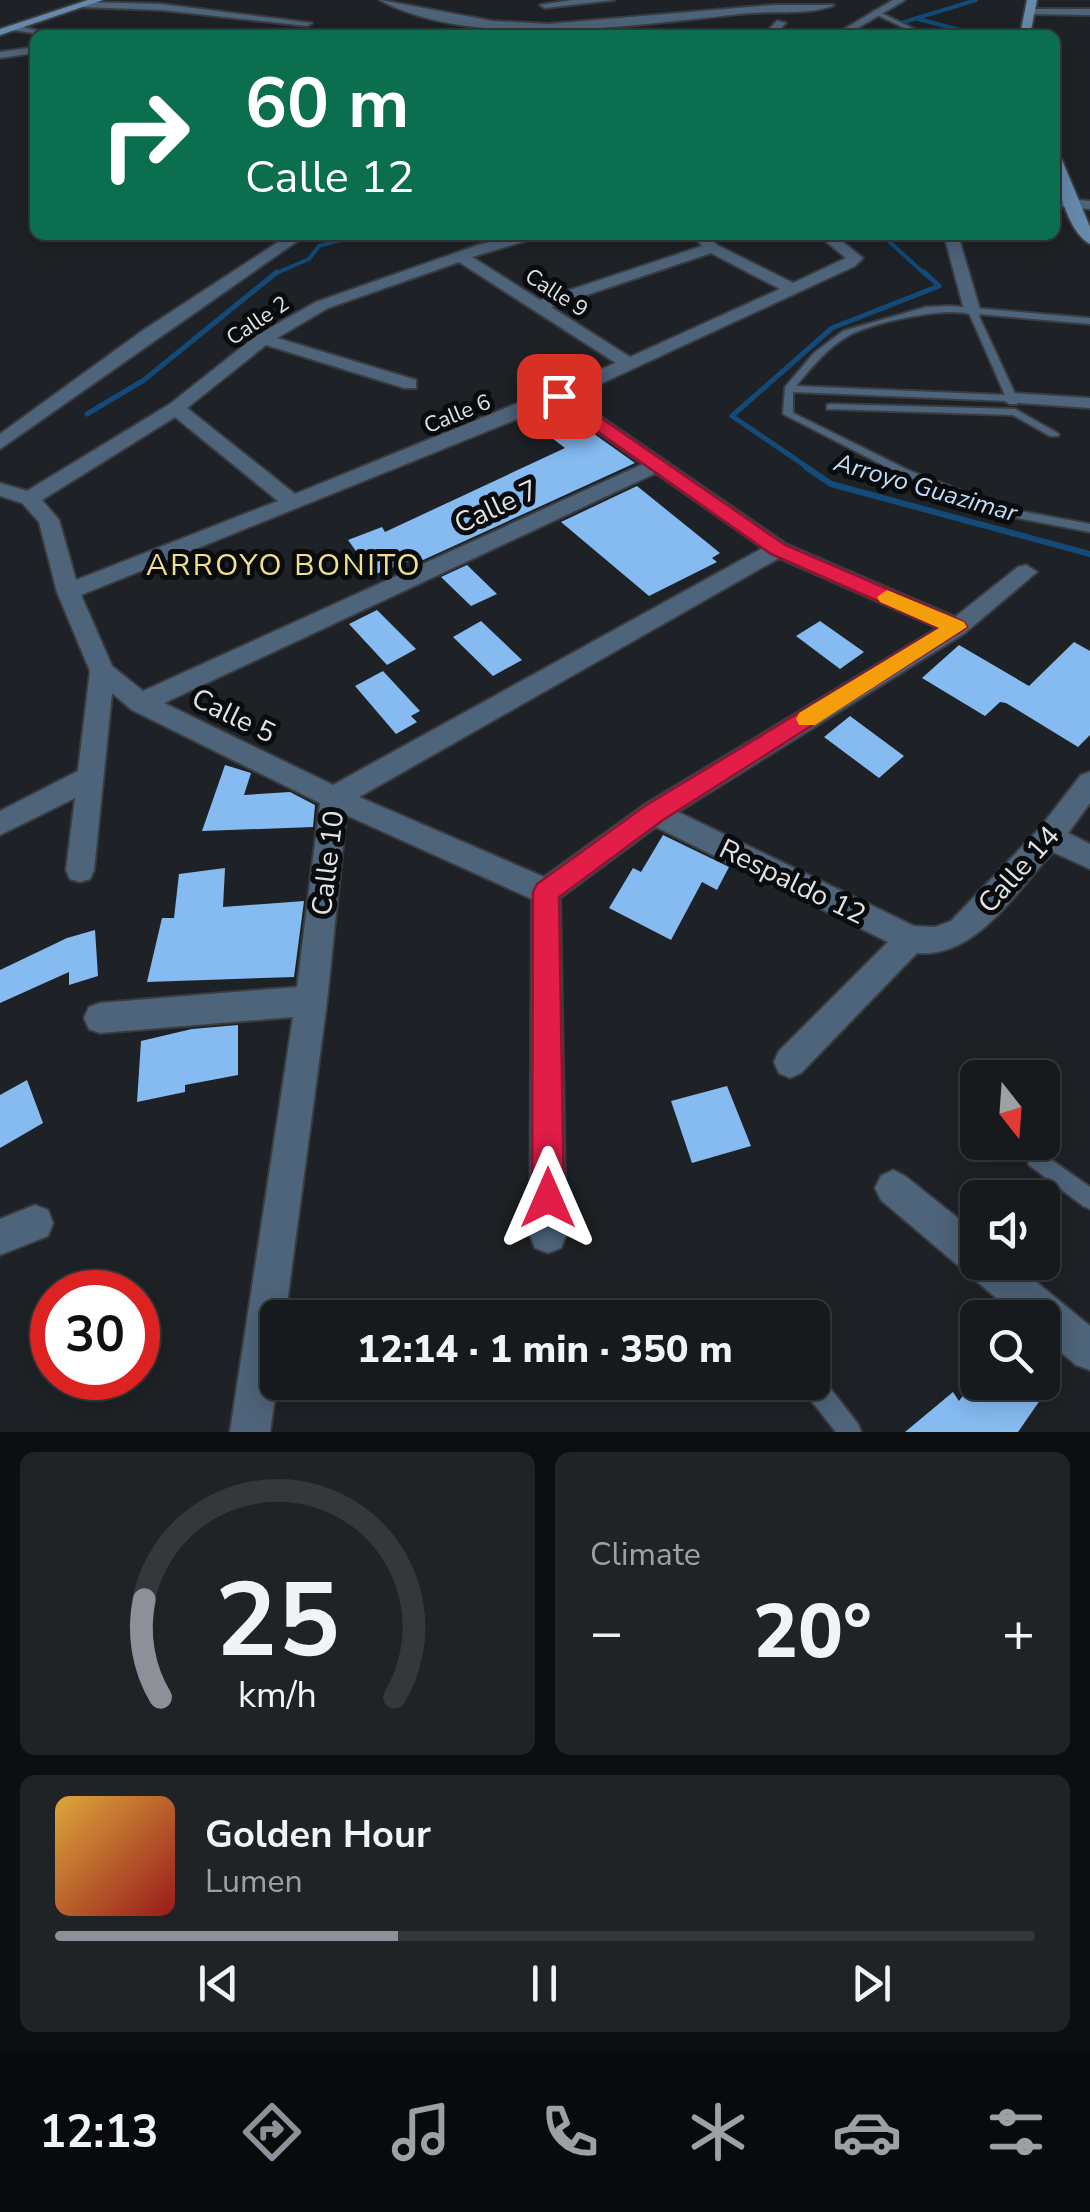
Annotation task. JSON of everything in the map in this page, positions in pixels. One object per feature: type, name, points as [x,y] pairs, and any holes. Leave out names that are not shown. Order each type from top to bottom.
[{"type":"main road","points":[[0,32],[98,0]]},
{"type":"main road","points":[[1025,30],[1032,5]]},
{"type":"main road","points":[[1062,202],[1088,232]]},
{"type":"street","points":[[385,0],[424,16],[529,26],[825,2]]},
{"type":"street","points":[[543,2],[609,0]]},
{"type":"street","points":[[847,30],[900,0]]},
{"type":"street","points":[[543,2],[563,25]]},
{"type":"street","points":[[84,5],[161,6],[307,22]]},
{"type":"street","points":[[1032,5],[1090,12]]},
{"type":"street","points":[[773,30],[781,23]]},
{"type":"street","points":[[15,28],[30,32]]},
{"type":"street","points":[[0,56],[30,51]]},
{"type":"street","points":[[1062,202],[1090,204]]},
{"type":"street","points":[[1,440],[148,334],[292,240]]},
{"type":"street","name":"Calle 2","points":[[29,499],[176,408],[263,339],[348,294],[519,240]]},
{"type":"street","points":[[704,240],[712,248],[790,288]]},
{"type":"street","name":"Calle 6","points":[[68,592],[559,396],[855,258],[832,240]]},
{"type":"street","points":[[952,240],[973,313]]},
{"type":"street","points":[[538,306],[712,248]]},
{"type":"street","name":"Calle 9","points":[[460,256],[630,365]]},
{"type":"street","points":[[263,339],[410,384]]},
{"type":"street","points":[[559,396],[778,550],[957,627]]},
{"type":"street","points":[[1013,405],[1090,403]]},
{"type":"street","points":[[176,408],[294,503]]},
{"type":"street","name":"Calle 7","points":[[141,703],[659,464]]},
{"type":"street","points":[[0,490],[29,499]]},
{"type":"street","name":"Calle 5","points":[[29,499],[48,520],[68,592],[102,671],[141,703],[334,798],[546,892]]},
{"type":"street","name":"Calle 10","points":[[250,1432],[311,1001],[334,798],[778,550]]},
{"type":"street","points":[[548,1235],[546,892],[654,813],[957,627],[1026,572]]},
{"type":"street","points":[[80,870],[102,671]]},
{"type":"street","points":[[0,824],[89,778]]},
{"type":"street","name":"Calle 14","points":[[790,1062],[923,940],[961,931],[1049,837],[1090,783]]},
{"type":"street","name":"Respaldo 12","points":[[654,813],[923,940]]},
{"type":"street","points":[[1049,837],[1090,857]]},
{"type":"street","points":[[100,1018],[311,1001]]},
{"type":"street","points":[[893,1188],[960,1243]]},
{"type":"street","points":[[0,1237],[35,1223]]},
{"type":"street","points":[[1004,1280],[1090,1351]]},
{"type":"lane","points":[[876,12],[914,30]]},
{"type":"lane","points":[[1090,321],[926,310],[846,333],[817,354],[788,389],[788,414],[904,472],[1006,512],[1090,528]]},
{"type":"lane","points":[[973,313],[1013,405]]},
{"type":"lane","points":[[788,389],[1013,405],[1054,434]]},
{"type":"lane","points":[[831,407],[1013,405]]},
{"type":"lane","points":[[1039,1160],[1090,1199]]},
{"type":"lane","points":[[825,1400],[850,1432]]},
{"type":"building","points":[[556,407],[635,463],[423,560],[420,557],[373,575],[348,540],[382,527],[385,532],[565,448],[527,419]]},
{"type":"building","points":[[637,486],[720,553],[712,558],[717,562],[649,596],[561,522]]},
{"type":"building","points":[[467,565],[497,594],[471,606],[441,577]]},
{"type":"building","points":[[377,610],[416,649],[387,665],[349,624]]},
{"type":"building","points":[[481,621],[522,660],[493,676],[453,637]]},
{"type":"building","points":[[820,621],[864,652],[840,669],[796,636]]},
{"type":"building","points":[[1074,642],[1090,651],[1090,735],[1078,747],[1006,703],[1000,702],[985,716],[922,678],[959,645],[1029,686]]},
{"type":"building","points":[[383,671],[420,711],[411,716],[417,722],[396,734],[355,686]]},
{"type":"building","points":[[850,716],[904,756],[879,778],[824,737]]},
{"type":"building","points":[[225,765],[251,773],[244,795],[290,792],[315,805],[313,827],[202,831]]},
{"type":"building","points":[[663,835],[729,867],[717,890],[702,882],[671,940],[609,908],[633,868],[641,872]]},
{"type":"building","points":[[225,868],[223,907],[304,901],[294,977],[147,982],[162,918],[174,918],[179,874]]},
{"type":"building","points":[[95,930],[98,976],[69,985],[69,972],[0,1003],[0,970],[67,938]]},
{"type":"building","points":[[238,1025],[238,1075],[185,1085],[185,1092],[137,1102],[141,1041],[192,1029]]},
{"type":"building","points":[[27,1080],[43,1123],[0,1148],[0,1095]]},
{"type":"building","points":[[727,1086],[751,1146],[692,1163],[671,1101]]},
{"type":"building","points":[[953,1392],[959,1401],[1040,1400],[1018,1432],[905,1432]]},
{"type":"waterway","points":[[901,23],[976,0]]},
{"type":"waterway","name":"Arroyo Guazimar","points":[[918,19],[961,30]]},
{"type":"waterway","points":[[275,274],[309,259],[319,246],[340,240]]},
{"type":"waterway","name":"Arroyo Guazimar","points":[[888,240],[926,275]]},
{"type":"waterway","name":"Arroyo Guazimar","points":[[810,469],[732,416],[832,328],[939,286],[924,272]]},
{"type":"waterway","points":[[87,414],[144,380],[275,274]]},
{"type":"waterway","name":"Arroyo Guazimar","points":[[806,467],[831,484],[1090,554]]},
{"type":"slow traffic","points":[[807,719],[957,627],[887,597]]},
{"type":"district","name":"ARROYO BONITO","points":[[284,565]]},
{"type":"route","points":[[548,1198],[546,892],[654,813],[957,627],[778,550],[559,396]]}]
